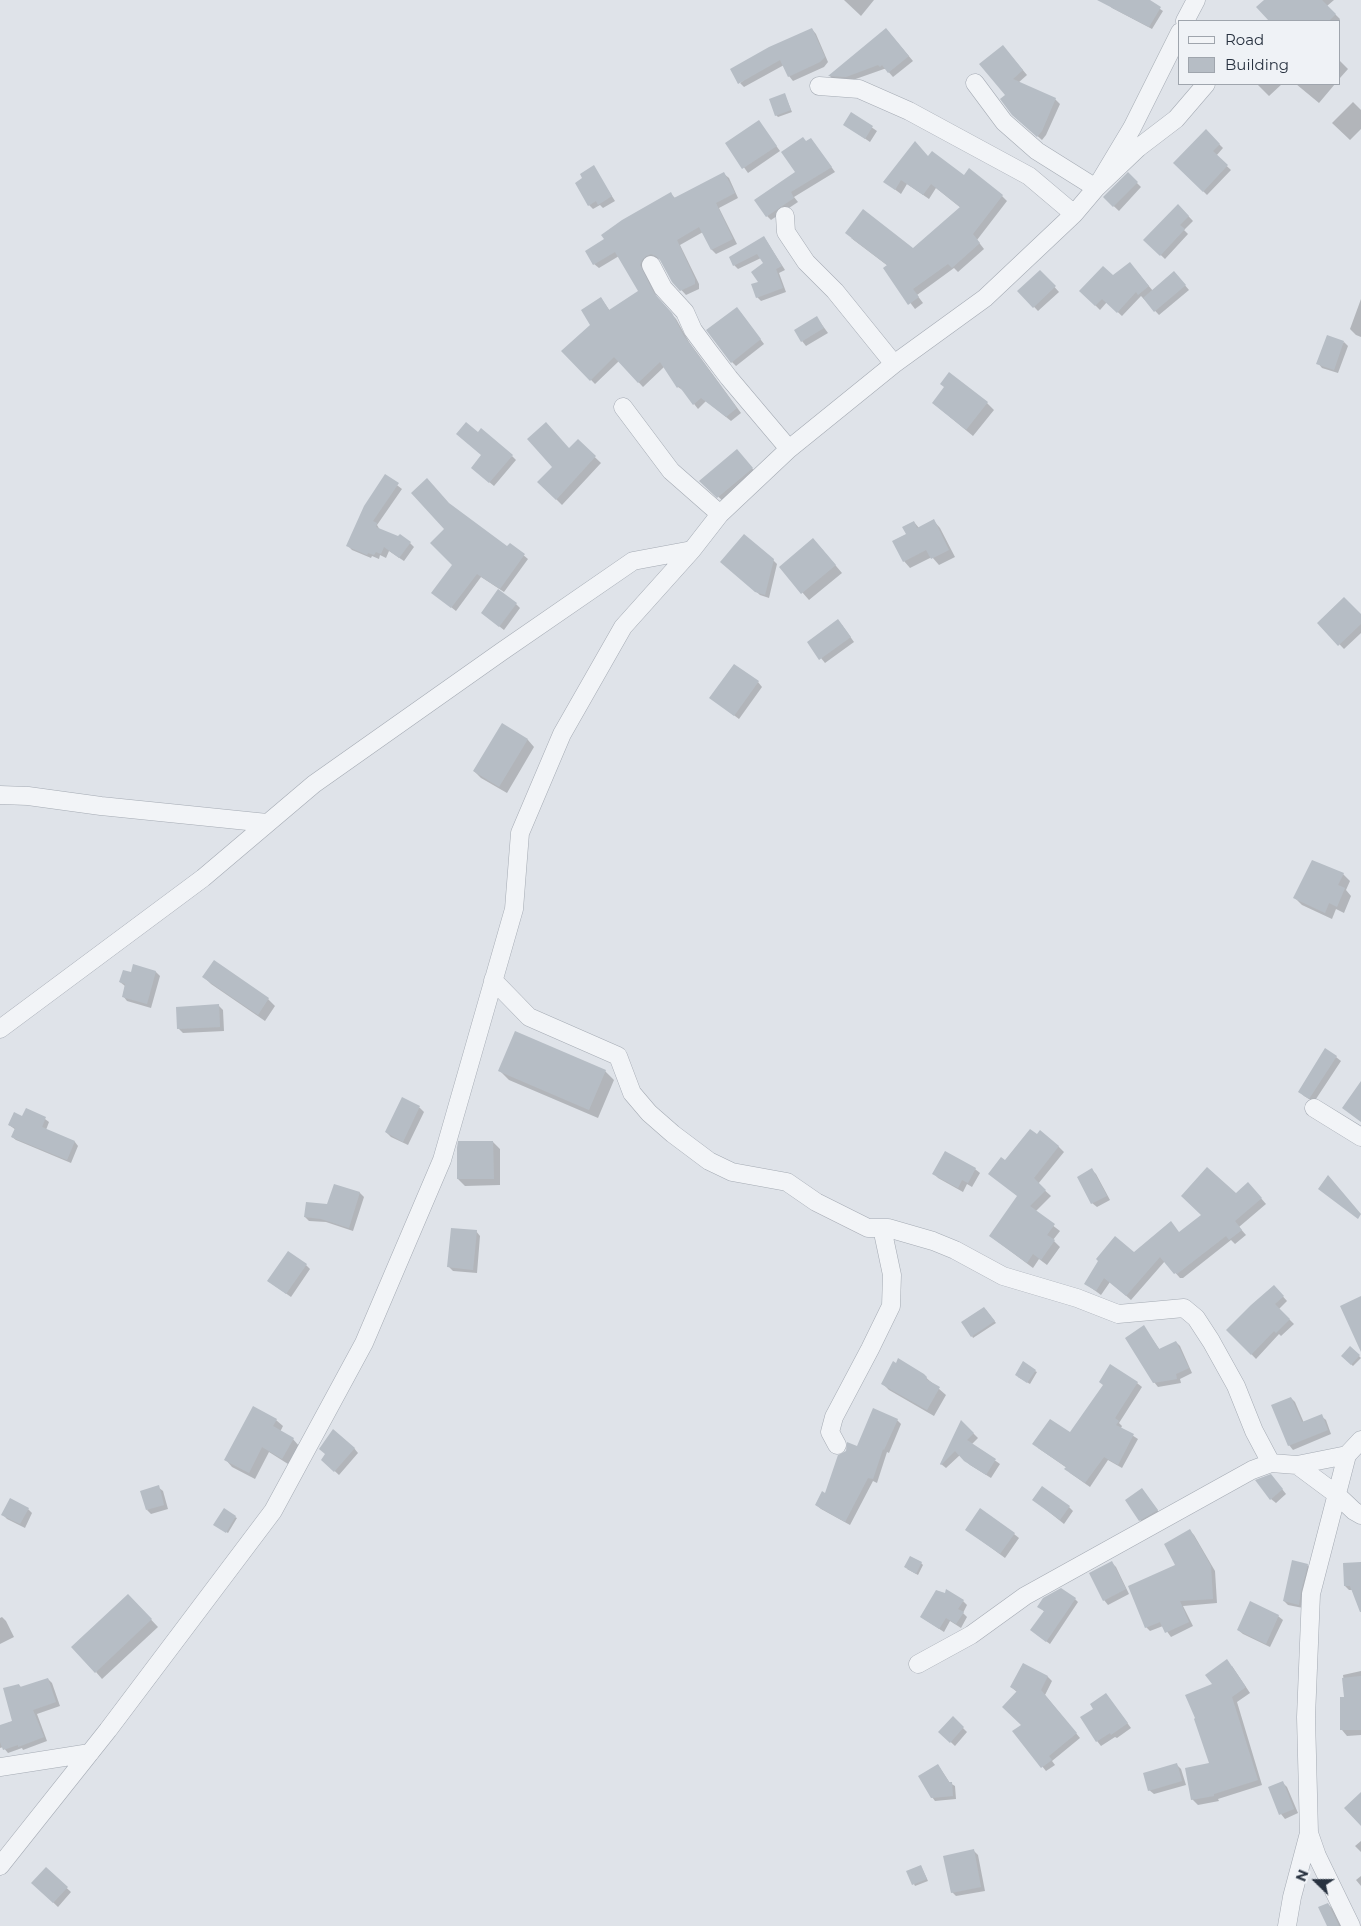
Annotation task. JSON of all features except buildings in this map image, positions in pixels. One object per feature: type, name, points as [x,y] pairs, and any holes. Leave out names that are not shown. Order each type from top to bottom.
[{"type":"street","points":[[1186,20],[1196,0]]},
{"type":"street","points":[[1096,188],[1132,128],[1178,36]]},
{"type":"street","points":[[975,84],[1004,122],[1037,151],[1096,188]]},
{"type":"street","points":[[0,1866],[90,1753],[273,1511],[364,1343],[442,1160],[514,909],[520,833],[562,734],[623,626],[692,550],[720,514],[789,449],[894,364],[985,298],[1074,214],[1096,188],[1138,148],[1176,119],[1205,85]]},
{"type":"street","points":[[819,86],[860,89],[909,110],[1030,176],[1074,214]]},
{"type":"street","points":[[785,216],[786,232],[806,262],[835,291],[894,364]]},
{"type":"street","points":[[652,265],[663,288],[686,312],[693,330],[707,349],[789,449]]},
{"type":"street","points":[[624,407],[670,471],[720,514]]},
{"type":"street","points":[[0,1029],[203,878],[322,778],[501,652],[575,603],[633,561],[692,550]]},
{"type":"street","points":[[0,795],[28,796],[267,823]]},
{"type":"street","points":[[493,980],[529,1017],[618,1056],[632,1094],[649,1113],[709,1161],[732,1172],[787,1182],[816,1202],[868,1228],[882,1228],[933,1241],[955,1250],[1002,1276],[1077,1298],[1118,1314],[1184,1308],[1196,1318],[1216,1348],[1236,1386],[1254,1432],[1271,1463]]},
{"type":"street","points":[[1314,1108],[1361,1137]]},
{"type":"street","points":[[836,1446],[830,1432],[834,1417],[870,1349],[890,1306],[892,1275],[882,1228]]},
{"type":"street","points":[[1287,1926],[1292,1897],[1309,1833],[1306,1717],[1311,1594],[1347,1455],[1361,1440]]},
{"type":"street","points":[[918,1664],[971,1635],[1025,1596],[1252,1470],[1271,1463],[1297,1465],[1347,1455]]},
{"type":"street","points":[[1297,1465],[1361,1515]]},
{"type":"street","points":[[0,1767],[90,1753]]},
{"type":"street","points":[[1309,1833],[1317,1856],[1351,1926]]}]
